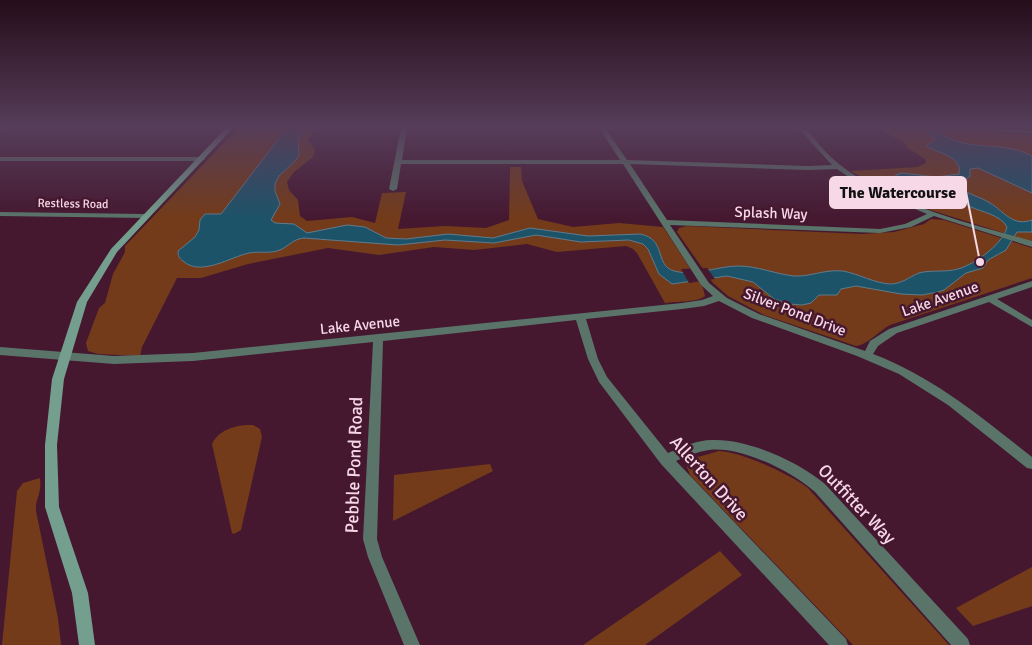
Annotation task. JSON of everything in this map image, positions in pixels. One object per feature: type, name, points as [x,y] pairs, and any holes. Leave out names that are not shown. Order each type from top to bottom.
[{"type":"street","points":[[393,189],[399,158]]},
{"type":"street","name":"Silver Pond Drive","points":[[621,158],[693,266],[706,284],[720,297],[761,318],[867,356],[905,372],[928,386],[1032,464]]},
{"type":"street","points":[[830,158],[839,168],[895,198],[934,213],[1032,244]]},
{"type":"street","points":[[0,159],[202,159]]},
{"type":"street","points":[[87,645],[80,593],[52,507],[51,445],[58,379],[82,302],[114,251],[202,159]]},
{"type":"street","points":[[398,162],[624,162],[839,168]]},
{"type":"street","name":"Splash Way","points":[[664,222],[880,231],[891,230],[918,222],[934,213]]},
{"type":"street","name":"Restless Road","points":[[0,214],[146,216]]},
{"type":"street","name":"Lake Avenue","points":[[867,356],[874,344],[893,331],[1032,284]]},
{"type":"street","name":"Lake Avenue","points":[[0,351],[120,360],[164,359],[695,305],[720,297]]},
{"type":"street","points":[[989,298],[1032,324]]},
{"type":"street","name":"Allerton Drive","points":[[580,317],[593,359],[603,379],[666,460],[840,645]]},
{"type":"street","name":"Pebble Pond Road","points":[[378,338],[369,530],[375,557],[412,645]]},
{"type":"street","name":"Outfitter Way","points":[[666,460],[694,448],[712,444],[730,444],[747,449],[806,476],[820,488],[962,645]]},
{"type":"shaded area","points":[[209,158],[312,158],[294,172],[287,182],[289,190],[298,200],[300,216],[307,221],[352,217],[375,223],[382,193],[406,192],[398,229],[445,226],[486,228],[509,220],[510,167],[521,167],[522,181],[538,219],[573,227],[619,223],[663,227],[703,288],[705,296],[692,301],[665,303],[637,253],[626,246],[557,252],[527,244],[474,250],[434,247],[379,255],[328,248],[248,264],[201,278],[177,278],[142,347],[140,356],[98,354],[88,351],[86,343],[99,308],[105,303],[113,274],[125,252],[125,246]]},
{"type":"shaded area","points":[[924,158],[1032,158],[1032,242],[921,207],[850,171],[917,167],[926,163]]},
{"type":"shaded area","points":[[931,219],[944,220],[1032,248],[1032,278],[890,325],[869,340],[856,346],[764,315],[728,296],[713,283],[677,232],[679,228],[687,226],[862,234],[894,232],[924,224]]},
{"type":"shaded area","points":[[241,425],[253,425],[260,429],[262,437],[241,530],[234,534],[232,533],[212,444],[219,435],[230,428]]},
{"type":"shaded area","points":[[719,451],[740,455],[765,465],[789,476],[808,488],[949,645],[853,645],[690,475],[687,467],[691,459]]},
{"type":"shaded area","points":[[490,464],[493,471],[393,521],[394,475]]},
{"type":"shaded area","points":[[40,478],[36,511],[58,618],[61,645],[2,645],[17,491],[23,483]]},
{"type":"shaded area","points":[[720,551],[742,575],[645,645],[583,645]]},
{"type":"shaded area","points":[[1032,567],[1032,606],[973,626],[956,608]]},
{"type":"water","points":[[264,158],[297,158],[279,176],[275,184],[275,191],[280,204],[271,220],[275,223],[294,224],[307,233],[347,225],[365,227],[386,238],[406,239],[448,234],[493,238],[530,228],[588,236],[640,234],[654,241],[668,268],[682,273],[738,266],[753,267],[794,276],[843,271],[878,282],[894,284],[919,273],[953,270],[968,265],[993,248],[1007,227],[996,217],[971,207],[950,195],[931,188],[905,184],[895,179],[896,175],[902,173],[936,177],[959,174],[957,163],[952,158],[1032,158],[1032,193],[978,168],[970,169],[970,176],[959,185],[965,191],[995,206],[1014,220],[1025,222],[1032,220],[1032,232],[1017,232],[1006,250],[988,260],[983,268],[966,273],[944,290],[938,292],[922,295],[901,294],[856,286],[841,289],[837,295],[819,295],[811,303],[802,305],[790,304],[774,299],[753,282],[727,276],[672,284],[659,274],[648,249],[643,244],[629,240],[581,242],[536,235],[494,243],[445,240],[398,245],[304,238],[276,251],[249,253],[207,267],[190,265],[183,261],[179,257],[178,251],[195,237],[199,230],[200,220],[205,214],[221,214]]},
{"type":"pier","points":[[707,268],[715,279],[689,283],[681,269]]},
{"type":"place","name":"The Watercourse","points":[[980,262]]}]
